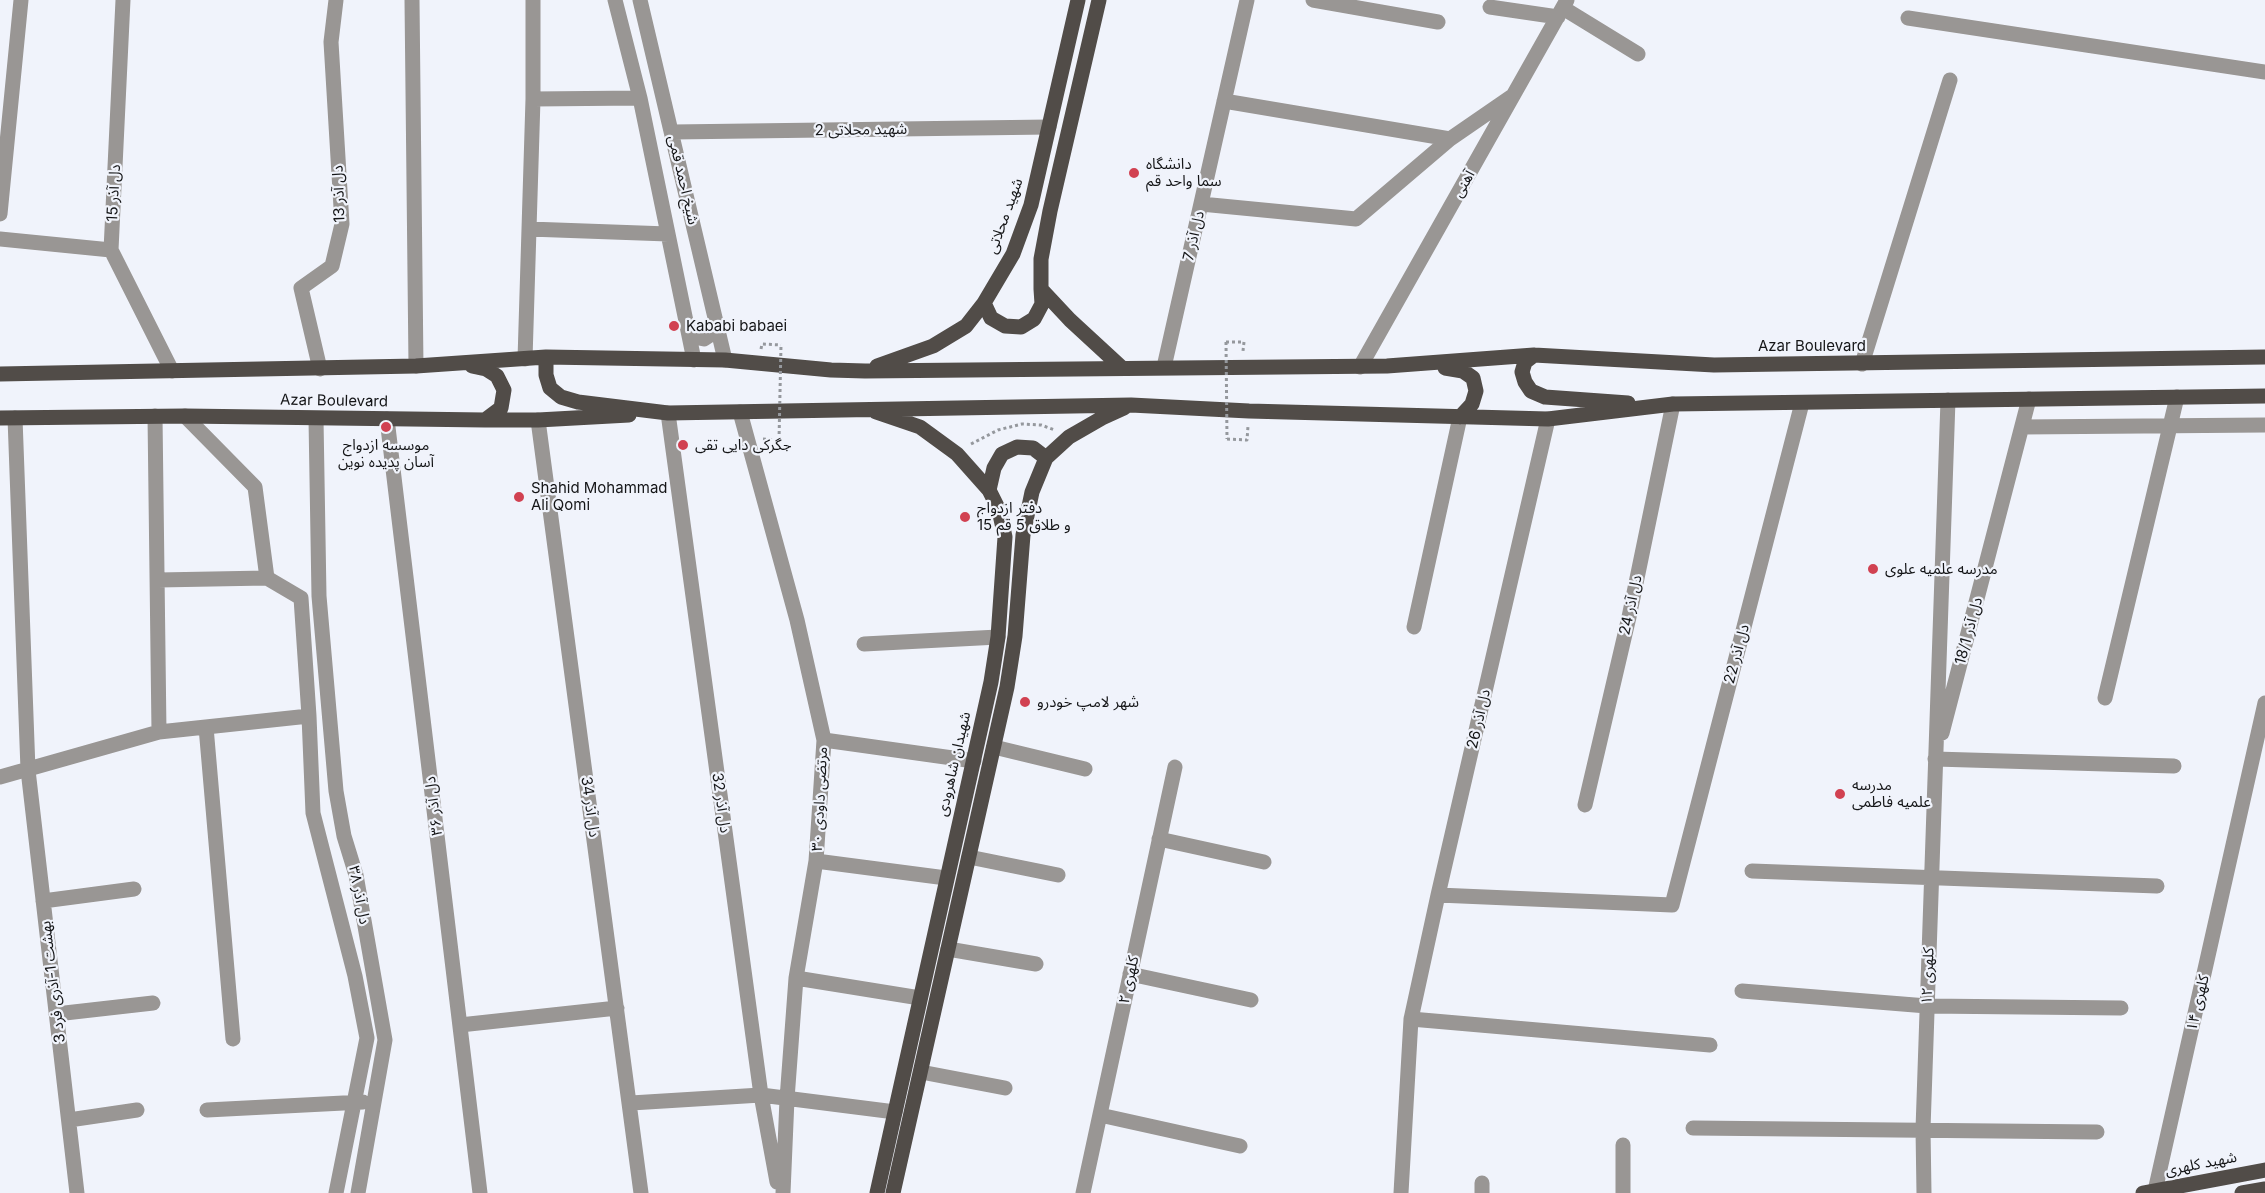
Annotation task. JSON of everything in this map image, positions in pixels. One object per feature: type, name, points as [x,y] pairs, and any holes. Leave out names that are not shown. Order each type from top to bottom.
[{"type":"main road","name":"شهید محلاتی","points":[[865,371],[933,346],[966,326],[984,303],[1013,254],[1031,205],[1078,0]]},
{"type":"main road","points":[[984,303],[991,318],[1005,327],[1021,327],[1034,319],[1042,304],[1041,260],[1050,212],[1099,0]]},
{"type":"main road","points":[[1041,288],[1070,320],[1121,367]]},
{"type":"main road","name":"Azar Boulevard","points":[[0,374],[320,369],[416,366],[546,357],[725,360],[865,371],[1121,367],[1360,367],[1534,356],[1714,365],[2265,357]]},
{"type":"main road","points":[[1534,356],[1525,362],[1522,372],[1531,392],[1545,397],[1654,405]]},
{"type":"main road","points":[[546,357],[546,375],[550,388],[561,397],[578,402],[668,413],[1131,405],[1548,419],[1672,404],[2265,396]]},
{"type":"main road","points":[[450,364],[486,369],[497,376],[504,390],[501,408],[484,420]]},
{"type":"main road","points":[[1387,366],[1463,371],[1473,378],[1476,391],[1472,404],[1460,417]]},
{"type":"main road","points":[[893,1193],[1007,687],[1015,636],[1023,535],[1032,492],[1046,458],[1069,437],[1131,405]]},
{"type":"main road","name":"شهیدان شاهرودی","points":[[865,408],[920,427],[957,454],[989,490],[999,510],[1005,537],[998,637],[991,682],[878,1193]]},
{"type":"main road","name":"Azar Boulevard","points":[[8,418],[185,416],[538,420],[668,413]]},
{"type":"main road","points":[[989,490],[994,468],[1002,454],[1017,447],[1033,448],[1046,458]]},
{"type":"main road","name":"شهید کلهری","points":[[2149,1192],[2265,1170]]},
{"type":"main road","points":[[2242,1193],[2265,1189]]},
{"type":"street","points":[[0,214],[21,0]]},
{"type":"street","name":"دل آذر 15","points":[[123,0],[111,250],[172,371]]},
{"type":"street","name":"دل آذر 13","points":[[320,369],[301,288],[332,266],[342,224],[331,42],[336,0]]},
{"type":"street","points":[[412,0],[416,366]]},
{"type":"street","points":[[525,359],[533,99],[533,0]]},
{"type":"street","name":"شیخ احمد قمی","points":[[615,0],[640,98],[694,360]]},
{"type":"street","name":"شیخ احمد قمی","points":[[640,0],[725,360]]},
{"type":"street","name":"دل آذر 7","points":[[1164,367],[1247,0]]},
{"type":"street","points":[[1313,0],[1438,22]]},
{"type":"street","points":[[1490,7],[1563,8],[1638,54]]},
{"type":"street","name":"آهنی","points":[[1360,367],[1563,8]]},
{"type":"street","points":[[1908,18],[2265,72]]},
{"type":"street","points":[[1862,364],[1950,80]]},
{"type":"street","points":[[1201,204],[1356,219],[1450,139],[1516,94]]},
{"type":"street","points":[[533,99],[640,98]]},
{"type":"street","points":[[1224,101],[1450,139]]},
{"type":"street","name":"شهید محلاتی 2","points":[[672,132],[1049,127]]},
{"type":"street","points":[[529,229],[668,234]]},
{"type":"street","points":[[0,239],[111,250]]},
{"type":"street","points":[[688,330],[694,337],[704,339],[713,333],[716,323]]},
{"type":"street","points":[[2105,698],[2177,397]]},
{"type":"street","name":"دل آذر 18/1","points":[[1935,759],[2029,399]]},
{"type":"street","points":[[1948,400],[1935,759],[2174,766]]},
{"type":"street","name":"دل آذر 22","points":[[1438,895],[1672,905],[1802,403]]},
{"type":"street","name":"دل آذر 24","points":[[1586,805],[1629,617],[1672,404]]},
{"type":"street","name":"۳۰ مرتضی داودی","points":[[740,412],[797,620],[824,740],[816,861],[796,978],[781,1193]]},
{"type":"street","name":"دل آذر 32","points":[[668,413],[761,1095],[781,1193]]},
{"type":"street","points":[[155,416],[159,732]]},
{"type":"street","points":[[158,580],[267,578],[255,487],[185,416]]},
{"type":"street","points":[[1414,627],[1460,417]]},
{"type":"street","name":"بهشت 1-آذری فرد 3","points":[[8,418],[28,770],[77,1193]]},
{"type":"street","name":"دل آذر ۳۸","points":[[316,419],[319,596],[336,791],[344,836],[356,875],[385,1040],[358,1193]]},
{"type":"street","name":"دل آذر ۳۶","points":[[387,419],[480,1193]]},
{"type":"street","name":"دل آذر 26","points":[[1401,1193],[1411,1019],[1548,419]]},
{"type":"street","name":"دل آذر 34","points":[[538,420],[631,1103],[641,1193]]},
{"type":"street","points":[[2022,427],[2265,425]]},
{"type":"street","name":"دل آذر ۳۸","points":[[267,578],[301,598],[313,813],[355,976],[367,1038],[336,1193]]},
{"type":"street","points":[[864,644],[998,637]]},
{"type":"street","name":"کلهری ۱۴","points":[[2149,1192],[2265,703]]},
{"type":"street","points":[[0,777],[159,732],[309,716]]},
{"type":"street","points":[[206,727],[233,1039]]},
{"type":"street","points":[[824,740],[974,761]]},
{"type":"street","points":[[994,747],[1084,769]]},
{"type":"street","name":"کلهری ۱۲","points":[[1924,1193],[1923,1129],[1935,759]]},
{"type":"street","name":"کلهری ۲","points":[[1083,1193],[1175,767]]},
{"type":"street","points":[[1159,839],[1264,862]]},
{"type":"street","points":[[969,857],[1058,875]]},
{"type":"street","points":[[816,861],[946,878]]},
{"type":"street","points":[[1752,871],[2157,886]]},
{"type":"street","points":[[43,901],[134,889]]},
{"type":"street","points":[[948,949],[1036,964]]},
{"type":"street","points":[[1130,974],[1251,1000]]},
{"type":"street","points":[[796,978],[920,998]]},
{"type":"street","points":[[1742,991],[1928,1006],[2121,1008]]},
{"type":"street","points":[[56,1014],[153,1003]]},
{"type":"street","points":[[460,1024],[617,1008]]},
{"type":"street","points":[[1411,1019],[1710,1045]]},
{"type":"street","points":[[921,1072],[1005,1088]]},
{"type":"street","points":[[631,1103],[761,1095],[895,1112]]},
{"type":"street","points":[[207,1110],[373,1101]]},
{"type":"street","points":[[69,1120],[137,1110]]},
{"type":"street","points":[[1100,1115],[1240,1146]]},
{"type":"street","points":[[1693,1128],[2097,1132]]},
{"type":"street","points":[[1623,1146],[1623,1193]]},
{"type":"path","points":[[1244,342],[1226,342],[1227,439],[1247,440]]},
{"type":"path","points":[[762,344],[781,345],[779,440],[768,439]]},
{"type":"place","name":"دانشگاه سما واحد قم","points":[[1134,173]]},
{"type":"place","name":"Kababi babaei","points":[[674,326]]},
{"type":"place","name":"موسسه ازدواج آسان پدیده نوین","points":[[386,427]]},
{"type":"place","name":"جگرکی دایی تقی","points":[[683,445]]},
{"type":"place","name":"Shahid Mohammad Ali Qomi","points":[[519,497]]},
{"type":"place","name":"دفتر ازدواج 15 و طلاق 5 قم","points":[[965,517]]},
{"type":"place","name":"مدرسه علمیه علوی","points":[[1873,569]]},
{"type":"place","name":"شهر لامپ خودرو","points":[[1025,702]]},
{"type":"place","name":"مدرسه علمیه فاطمی","points":[[1840,794]]}]
